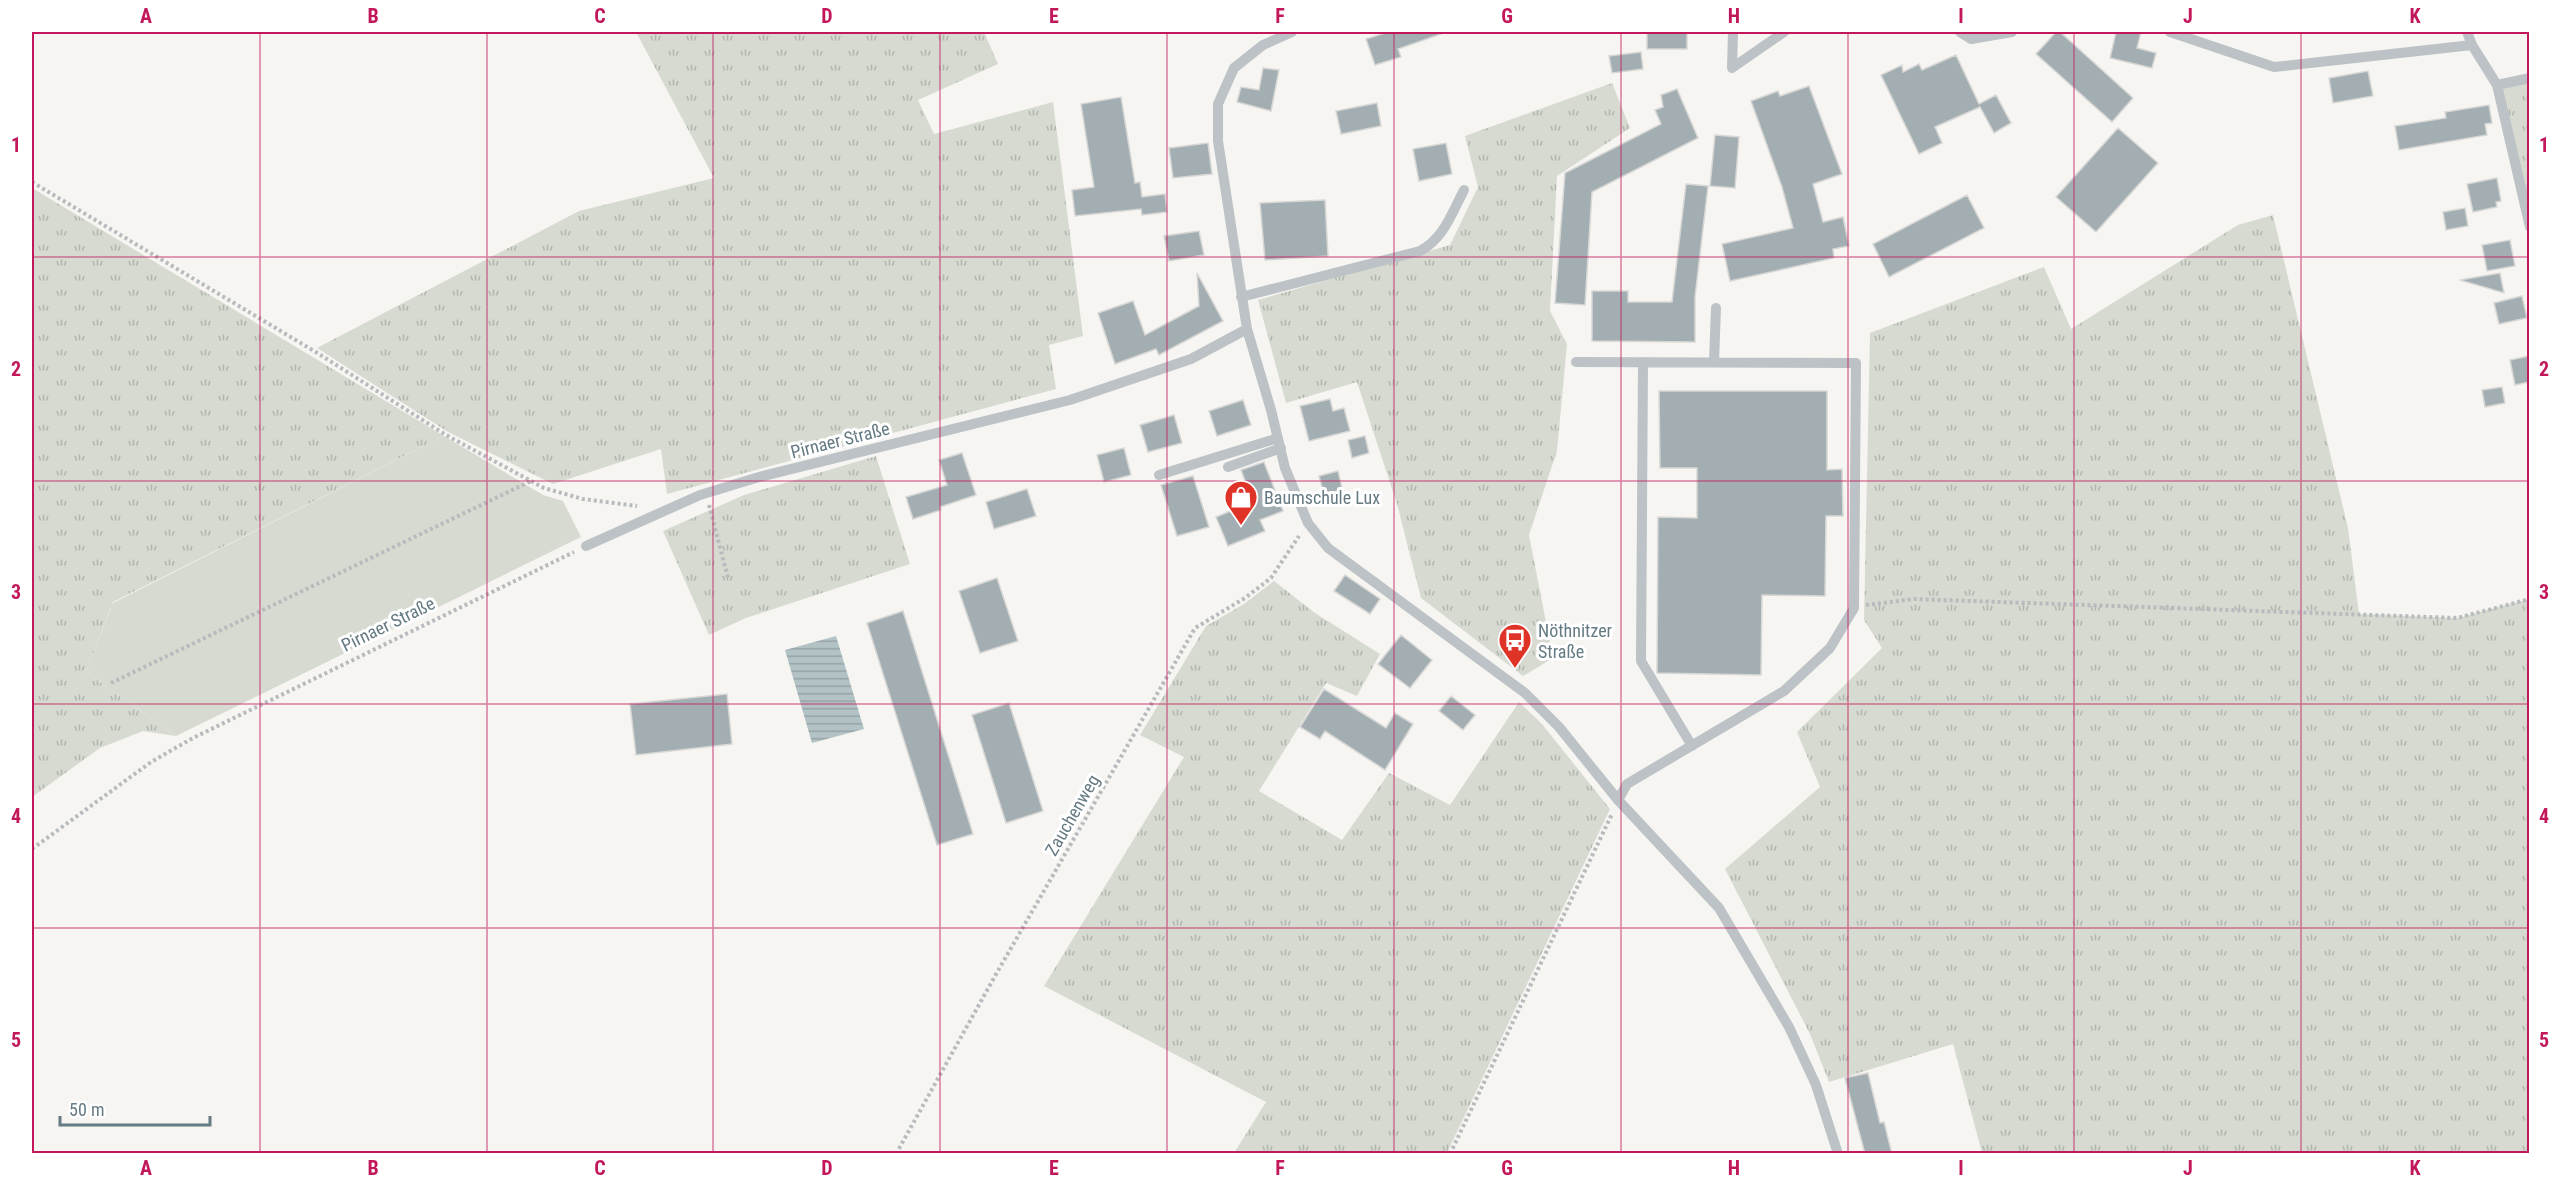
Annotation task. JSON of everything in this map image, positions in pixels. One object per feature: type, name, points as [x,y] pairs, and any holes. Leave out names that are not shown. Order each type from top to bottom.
[{"type":"street","points":[[1292,32],[1263,45],[1234,68],[1218,104],[1218,141],[1247,329],[1286,468],[1308,524],[1328,548],[1525,693],[1559,727],[1618,800],[1719,908],[1789,1028],[1816,1085],[1838,1154]]},
{"type":"street","points":[[1733,32],[1732,68],[1784,32]]},
{"type":"street","points":[[1960,32],[1971,39],[2012,32]]},
{"type":"street","points":[[2170,32],[2274,67],[2340,62],[2472,45]]},
{"type":"street","points":[[2466,32],[2497,86],[2529,227]]},
{"type":"street","points":[[2497,86],[2529,78]]},
{"type":"street","points":[[1241,297],[1420,251],[1433,244],[1442,233],[1464,190]]},
{"type":"street","points":[[1714,362],[1716,308]]},
{"type":"street","name":"Pirnaer Straße","points":[[586,546],[706,493],[759,477],[1070,400],[1191,359],[1247,329]]},
{"type":"street","points":[[1576,362],[1856,363],[1854,608],[1830,648],[1784,691],[1627,784],[1618,800]]},
{"type":"street","points":[[1643,362],[1641,661],[1692,746]]},
{"type":"street","points":[[1228,467],[1280,443]]},
{"type":"street","points":[[1159,475],[1280,443]]},
{"type":"path","points":[[32,182],[319,354],[446,435],[531,481],[558,493],[583,500],[665,510]]},
{"type":"path","points":[[111,683],[531,481]]},
{"type":"path","points":[[706,493],[728,578]]},
{"type":"path","name":"Zauchenweg","points":[[896,1154],[995,976],[1196,628],[1245,598],[1271,578],[1308,524]]},
{"type":"path","name":"Pirnaer Straße","points":[[32,849],[151,762],[193,738],[586,546]]},
{"type":"path","points":[[1854,608],[1914,599],[2457,618],[2529,599]]},
{"type":"path","points":[[1450,1154],[1618,800]]},
{"type":"green space","points":[[636,32],[984,32],[998,64],[918,100],[934,134],[1053,102],[1083,336],[1049,345],[1056,389],[667,494],[661,449],[553,484],[448,432],[317,348],[579,211],[714,178]]},
{"type":"green space","points":[[2529,78],[2529,227],[2497,85]]},
{"type":"green space","points":[[1612,83],[1630,128],[1557,176],[1550,311],[1567,344],[1557,451],[1529,535],[1553,658],[1523,676],[1421,598],[1397,504],[1357,382],[1286,403],[1258,300],[1450,245],[1478,187],[1465,136]]},
{"type":"green space","points":[[32,188],[444,436],[113,602],[86,672],[176,736],[143,731],[100,748],[32,797]]},
{"type":"green space","points":[[2273,215],[2348,528],[2359,614],[2457,618],[2529,599],[2529,1153],[1982,1153],[1953,1044],[1829,1082],[1810,1034],[1725,869],[1820,787],[1797,732],[1882,648],[1864,620],[1870,333],[2044,267],[2071,329],[2238,225]]},
{"type":"green space","points":[[444,436],[543,495],[563,501],[581,537],[176,736],[86,672],[113,603]]},
{"type":"green space","points":[[876,456],[910,564],[746,618],[709,635],[663,531],[744,495]]},
{"type":"green space","points":[[1274,581],[1315,613],[1380,654],[1357,696],[1326,683],[1259,791],[1342,840],[1389,773],[1450,805],[1519,702],[1542,724],[1610,809],[1447,1153],[1234,1153],[1266,1102],[1044,986],[1184,757],[1140,735],[1206,626],[1244,604]]},
{"type":"shaded area","points":[[836,636],[864,729],[812,743],[785,650]]},
{"type":"building","points":[[1388,32],[1441,32],[1441,34],[1398,49],[1401,57],[1375,65],[1366,39]]},
{"type":"building","points":[[1647,32],[1687,32],[1687,49],[1647,49]]},
{"type":"building","points":[[2056,32],[2060,32],[2133,98],[2112,122],[2036,54]]},
{"type":"building","points":[[2116,32],[2141,32],[2137,48],[2156,53],[2152,68],[2110,58]]},
{"type":"building","points":[[1641,52],[1643,69],[1612,73],[1609,56]]},
{"type":"building","points":[[1956,55],[1979,104],[1996,95],[2011,123],[1994,133],[1980,107],[1935,127],[1942,143],[1919,154],[1881,75],[1902,65],[1903,72],[1919,64],[1922,70]]},
{"type":"building","points":[[1263,68],[1279,70],[1271,111],[1237,102],[1241,87],[1259,90]]},
{"type":"building","points":[[2368,71],[2373,96],[2333,103],[2329,78]]},
{"type":"building","points":[[1809,86],[1842,174],[1813,184],[1823,222],[1843,217],[1849,246],[1833,249],[1834,258],[1730,281],[1722,244],[1793,228],[1782,187],[1751,101],[1778,91],[1780,96]]},
{"type":"building","points":[[1677,89],[1698,138],[1592,192],[1585,305],[1555,303],[1565,173],[1661,124],[1655,110],[1663,107],[1661,95]]},
{"type":"building","points":[[1121,97],[1135,183],[1140,182],[1142,197],[1165,194],[1167,212],[1142,215],[1141,209],[1075,216],[1072,190],[1094,187],[1081,104]]},
{"type":"building","points":[[1377,103],[1381,126],[1341,134],[1336,111]]},
{"type":"building","points":[[2489,105],[2492,123],[2485,124],[2487,135],[2399,150],[2395,126],[2446,118],[2445,112]]},
{"type":"building","points":[[2118,128],[2158,163],[2096,232],[2056,197]]},
{"type":"building","points":[[1715,135],[1739,137],[1735,188],[1710,186]]},
{"type":"building","points":[[1208,143],[1212,174],[1173,178],[1169,148]]},
{"type":"building","points":[[1446,143],[1452,174],[1419,181],[1413,149]]},
{"type":"building","points":[[2497,178],[2501,201],[2496,202],[2497,207],[2473,212],[2467,184]]},
{"type":"building","points":[[1686,184],[1708,186],[1695,297],[1695,342],[1592,341],[1592,291],[1628,291],[1628,302],[1672,302]]},
{"type":"building","points":[[1967,195],[1984,228],[1889,277],[1873,244]]},
{"type":"building","points":[[1325,200],[1328,256],[1265,260],[1260,203]]},
{"type":"building","points":[[2465,208],[2468,226],[2446,230],[2443,212]]},
{"type":"building","points":[[1199,231],[1204,255],[1169,261],[1164,236]]},
{"type":"building","points":[[2510,240],[2515,266],[2487,271],[2482,245]]},
{"type":"building","points":[[1197,273],[1223,321],[1159,355],[1156,349],[1115,364],[1098,313],[1133,301],[1145,335],[1199,306]]},
{"type":"building","points":[[2500,273],[2504,293],[2460,280]]},
{"type":"building","points":[[2522,296],[2527,318],[2499,324],[2494,303]]},
{"type":"building","points":[[2529,356],[2529,382],[2515,385],[2510,360]]},
{"type":"building","points":[[2502,387],[2505,403],[2485,407],[2482,390]]},
{"type":"building","points":[[1659,391],[1827,391],[1827,470],[1842,469],[1843,516],[1826,516],[1825,596],[1762,595],[1761,675],[1657,673],[1658,517],[1697,518],[1697,468],[1660,468]]},
{"type":"building","points":[[1330,399],[1333,411],[1344,408],[1350,431],[1309,441],[1300,406]]},
{"type":"building","points":[[1243,400],[1251,425],[1217,436],[1209,411]]},
{"type":"building","points":[[1174,415],[1182,443],[1148,452],[1140,425]]},
{"type":"building","points":[[1365,436],[1369,453],[1352,458],[1348,440]]},
{"type":"building","points":[[1124,448],[1131,475],[1104,482],[1097,455]]},
{"type":"building","points":[[962,453],[976,495],[913,519],[906,497],[947,485],[939,460]]},
{"type":"building","points":[[1264,462],[1283,511],[1260,520],[1265,531],[1228,546],[1216,517],[1253,502],[1241,470]]},
{"type":"building","points":[[1338,471],[1345,501],[1327,505],[1319,476]]},
{"type":"building","points":[[1193,476],[1209,527],[1177,536],[1161,485]]},
{"type":"building","points":[[1027,489],[1036,516],[994,529],[986,502]]},
{"type":"building","points":[[1345,575],[1380,599],[1370,614],[1334,591]]},
{"type":"building","points":[[997,578],[1018,641],[980,653],[959,591]]},
{"type":"building","points":[[903,611],[973,834],[937,845],[867,623]]},
{"type":"building","points":[[1401,635],[1432,660],[1410,688],[1378,664]]},
{"type":"building","points":[[1324,689],[1386,728],[1395,713],[1413,724],[1385,770],[1325,731],[1320,739],[1300,727]]},
{"type":"building","points":[[727,694],[732,744],[636,755],[630,704]]},
{"type":"building","points":[[1451,696],[1475,715],[1463,730],[1439,711]]},
{"type":"building","points":[[1009,703],[1043,811],[1006,823],[972,715]]},
{"type":"building","points":[[1868,1073],[1880,1123],[1884,1122],[1892,1154],[1865,1154],[1845,1078]]},
{"type":"place","name":"Baumschule Lux","points":[[1241,526]]},
{"type":"place","name":"Nöthnitzer Straße","points":[[1515,669]]}]
